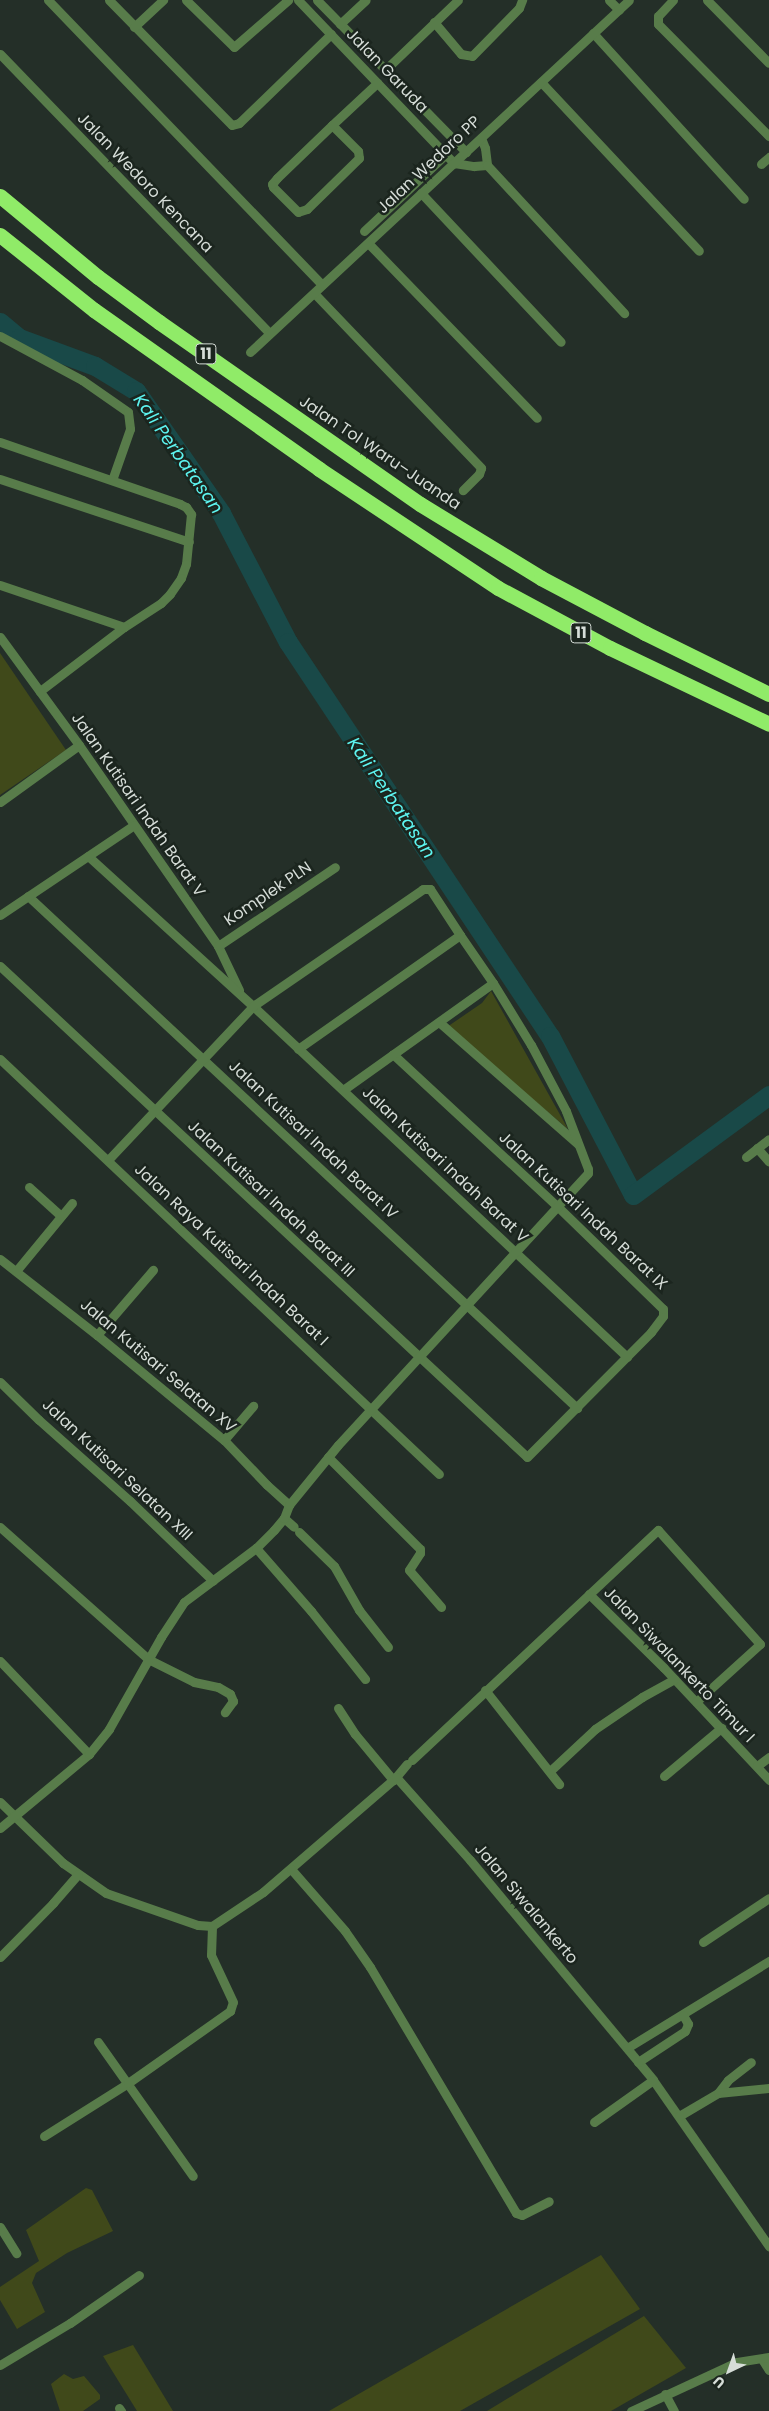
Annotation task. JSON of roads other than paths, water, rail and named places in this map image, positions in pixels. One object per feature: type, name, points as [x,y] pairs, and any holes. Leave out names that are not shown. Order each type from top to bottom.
[{"type":"highway","name":"Jalan Tol Waru–Juanda","points":[[0,196],[98,277],[159,322],[420,504],[541,578],[645,633],[769,694]]},
{"type":"highway","name":"11","points":[[0,235],[94,310],[402,525],[498,588],[555,620],[769,724]]},
{"type":"street","points":[[48,0],[322,284]]},
{"type":"street","points":[[109,0],[228,122],[234,125],[331,34]]},
{"type":"street","points":[[134,27],[163,0]]},
{"type":"street","points":[[186,0],[234,47],[288,0]]},
{"type":"street","name":"Jalan Garuda","points":[[298,0],[454,163]]},
{"type":"street","points":[[340,24],[366,0]]},
{"type":"street","points":[[386,70],[458,0]]},
{"type":"street","points":[[434,22],[461,54],[472,56],[519,8],[522,0]]},
{"type":"street","points":[[609,0],[618,10]]},
{"type":"street","name":"Jalan Wedoro PP","points":[[250,352],[629,0]]},
{"type":"street","points":[[707,0],[769,63]]},
{"type":"street","points":[[312,14],[320,2]]},
{"type":"street","name":"Jalan Garuda","points":[[320,2],[466,152]]},
{"type":"street","points":[[666,2],[658,16],[658,24],[769,136]]},
{"type":"street","points":[[593,34],[744,199]]},
{"type":"street","name":"Jalan Wedoro Kencana","points":[[0,54],[269,333]]},
{"type":"street","points":[[359,64],[370,54]]},
{"type":"street","points":[[541,82],[699,251]]},
{"type":"street","points":[[332,125],[359,152],[359,158],[307,209],[298,212],[272,184],[332,125],[377,83]]},
{"type":"street","points":[[430,137],[441,127]]},
{"type":"street","points":[[481,138],[485,148],[487,165],[624,313]]},
{"type":"street","points":[[364,231],[445,155]]},
{"type":"street","points":[[762,164],[769,157]]},
{"type":"street","points":[[454,163],[474,166],[487,165]]},
{"type":"street","points":[[421,193],[561,342]]},
{"type":"street","points":[[368,243],[537,418]]},
{"type":"street","points":[[314,293],[481,468],[479,474],[463,490]]},
{"type":"street","points":[[0,336],[82,380],[128,412],[130,429],[112,480]]},
{"type":"street","points":[[0,442],[186,507],[191,514],[186,564],[178,584],[161,603],[124,626],[40,691]]},
{"type":"street","points":[[0,479],[189,542]]},
{"type":"street","points":[[0,585],[124,626]]},
{"type":"street","name":"Jalan Kutisari Indah Barat V","points":[[0,637],[79,745],[218,946],[242,996]]},
{"type":"street","points":[[0,802],[79,745]]},
{"type":"street","points":[[0,914],[134,825]]},
{"type":"street","name":"Jalan Kutisari Indah Barat V","points":[[88,856],[253,1006],[627,1357]]},
{"type":"street","name":"Komplek PLN","points":[[218,946],[335,867]]},
{"type":"street","points":[[0,1828],[89,1754],[109,1730],[148,1659],[184,1602],[256,1548],[284,1518],[289,1505],[338,1445],[558,1207],[588,1171],[566,1111],[539,1060],[493,983],[431,891],[423,889],[253,1006],[108,1160]]},
{"type":"street","name":"Jalan Kutisari Indah Barat IV","points":[[28,896],[577,1408]]},
{"type":"street","points":[[298,1049],[460,935]]},
{"type":"street","name":"Jalan Kutisari Indah Barat III","points":[[0,966],[522,1455]]},
{"type":"street","points":[[343,1090],[493,983]]},
{"type":"street","points":[[439,1022],[580,1146]]},
{"type":"street","name":"Jalan Kutisari Indah Barat IX","points":[[393,1054],[558,1207],[663,1310],[663,1316],[660,1321],[627,1357],[530,1455],[527,1457],[522,1455]]},
{"type":"street","name":"Jalan Raya Kutisari Indah Barat I","points":[[0,1059],[440,1474]]},
{"type":"street","points":[[746,1157],[769,1139]]},
{"type":"street","points":[[756,1148],[769,1162]]},
{"type":"street","points":[[29,1187],[61,1216]]},
{"type":"street","points":[[16,1272],[72,1203]]},
{"type":"street","name":"Jalan Kutisari Selatan XV","points":[[0,1259],[97,1335],[224,1440],[267,1486],[289,1505]]},
{"type":"street","points":[[97,1335],[153,1270]]},
{"type":"street","name":"Jalan Kutisari Selatan XIII","points":[[0,1382],[39,1420],[130,1501],[213,1581]]},
{"type":"street","points":[[224,1440],[253,1406]]},
{"type":"street","points":[[328,1457],[420,1549],[420,1553],[409,1570],[441,1607]]},
{"type":"street","points":[[284,1518],[334,1566],[359,1610],[388,1647]]},
{"type":"street","points":[[0,1527],[148,1659],[194,1682],[218,1687],[230,1694],[234,1701],[225,1712]]},
{"type":"street","points":[[589,1594],[658,1530],[660,1531],[760,1644],[696,1702]]},
{"type":"street","points":[[256,1548],[311,1611],[365,1679]]},
{"type":"street","name":"Jalan Siwalankerto Timur I","points":[[395,1778],[409,1762],[589,1594],[674,1679],[769,1780]]},
{"type":"street","points":[[0,1661],[89,1754]]},
{"type":"street","points":[[550,1771],[595,1729],[635,1701],[674,1679]]},
{"type":"street","points":[[485,1690],[559,1784]]},
{"type":"street","name":"Jalan Siwalankerto","points":[[338,1708],[355,1734],[470,1860],[628,2048],[679,2116],[769,2246]]},
{"type":"street","points":[[664,1776],[721,1728]]},
{"type":"street","points":[[757,1766],[769,1757]]},
{"type":"street","points":[[0,1802],[63,1863],[106,1893],[198,1925],[212,1926],[232,1914],[291,1869],[395,1778]]},
{"type":"street","points":[[291,1869],[345,1931],[370,1967],[516,2213],[522,2215],[549,2201]]},
{"type":"street","points":[[0,1957],[53,1903],[78,1874]]},
{"type":"street","points":[[703,1942],[769,1898]]},
{"type":"street","points":[[44,2136],[128,2084],[146,2069],[209,2028],[232,2007],[231,1998],[211,1956],[212,1926]]},
{"type":"street","points":[[628,2048],[769,1961]]},
{"type":"street","points":[[638,2062],[685,2031],[688,2024],[683,2015]]},
{"type":"street","points":[[98,2042],[193,2176]]},
{"type":"street","points":[[679,2116],[718,2093],[728,2080],[751,2062]]},
{"type":"street","points":[[594,2122],[653,2080]]},
{"type":"street","points":[[718,2093],[769,2088]]},
{"type":"street","points":[[0,2227],[16,2253]]},
{"type":"street","points":[[0,2365],[70,2323],[139,2275]]},
{"type":"street","points":[[631,2411],[737,2362],[766,2358],[769,2370]]},
{"type":"street","points":[[665,2394],[674,2411]]},
{"type":"waterway","name":"Kali Perbatasan","points":[[0,322],[19,338],[95,366],[136,391],[221,513],[288,642],[550,1036],[633,1195],[769,1095]]}]
